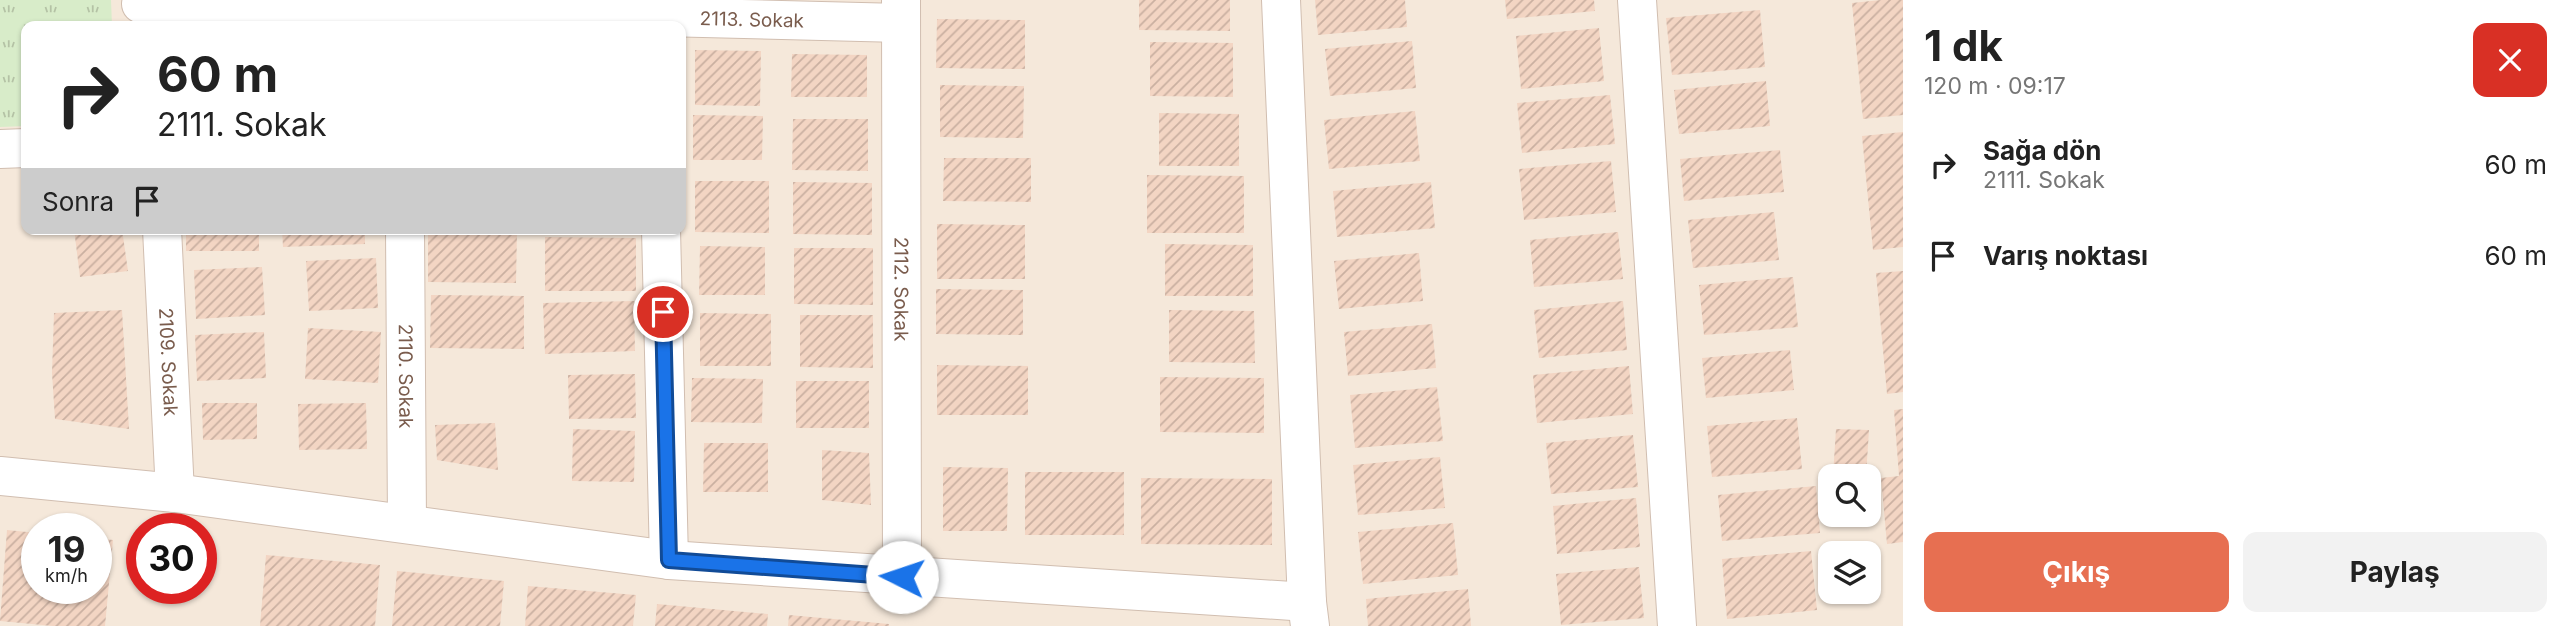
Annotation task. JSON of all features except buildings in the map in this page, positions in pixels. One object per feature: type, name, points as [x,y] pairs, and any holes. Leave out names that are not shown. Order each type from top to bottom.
[{"type":"street","points":[[0,476],[175,493],[669,560],[902,577],[1309,614],[1281,0]]},
{"type":"street","points":[[1637,0],[1677,626]]},
{"type":"street","name":"2113. Sokak","points":[[142,10],[404,19],[572,21]]},
{"type":"street","name":"2113. Sokak","points":[[678,21],[901,11]]},
{"type":"street","name":"2112. Sokak","points":[[901,11],[902,577]]},
{"type":"street","points":[[0,149],[21,148]]},
{"type":"street","name":"2109. Sokak","points":[[162,235],[175,493]]},
{"type":"street","name":"2110. Sokak","points":[[405,235],[407,524]]},
{"type":"street","points":[[661,235],[669,560]]},
{"type":"shaded area","points":[[0,0],[1903,0],[1903,626],[0,626]]},
{"type":"green space","points":[[0,0],[111,0],[112,21],[21,21],[21,126],[0,127]]},
{"type":"route","points":[[663,312],[669,560],[902,577]]}]
